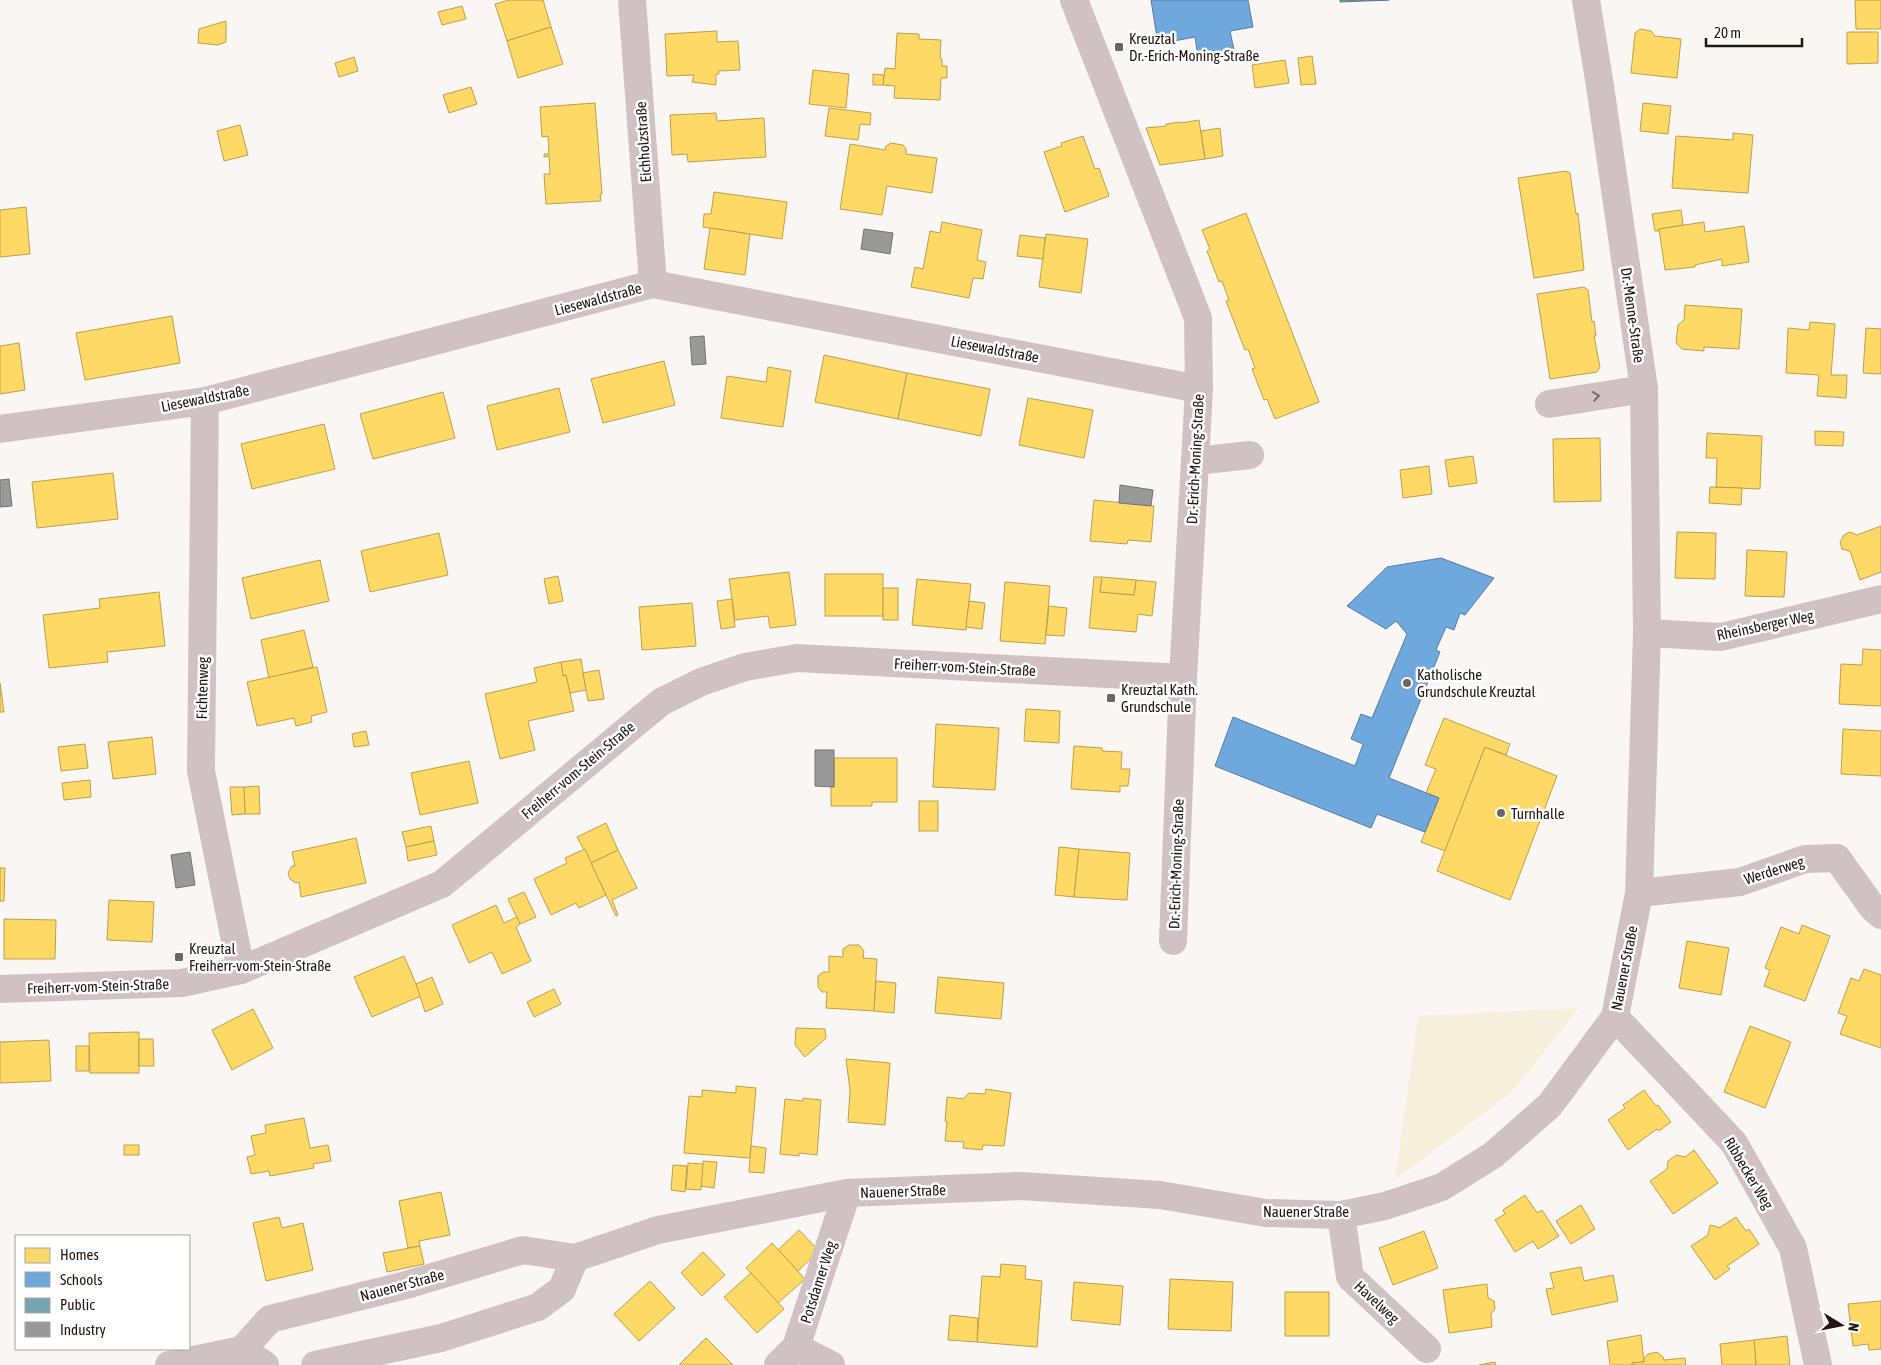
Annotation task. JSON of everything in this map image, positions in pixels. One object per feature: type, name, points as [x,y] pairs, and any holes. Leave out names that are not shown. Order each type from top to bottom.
[{"type":"street","name":"Eichholzstraße","points":[[632,0],[653,284]]},
{"type":"street","name":"Dr.-Erich-Moning-Straße","points":[[1074,0],[1198,318],[1199,388],[1183,678],[1173,941]]},
{"type":"street","name":"Dr.-Menne-Straße","points":[[1586,0],[1644,389],[1647,633]]},
{"type":"street","name":"Liesewaldstraße","points":[[0,429],[205,401],[653,284],[1199,388]]},
{"type":"street","points":[[1549,404],[1644,389]]},
{"type":"street","name":"Fichtenweg","points":[[205,401],[201,771],[241,970]]},
{"type":"street","points":[[1196,461],[1250,455]]},
{"type":"street","name":"Rheinsberger Weg","points":[[1647,633],[1721,637],[1881,600]]},
{"type":"street","name":"Nauener Straße","points":[[242,1350],[270,1319],[406,1285],[523,1250],[575,1258],[658,1230],[847,1193],[1021,1186],[1160,1194],[1266,1213],[1341,1215],[1385,1206],[1442,1187],[1493,1155],[1550,1105],[1615,1017],[1639,892],[1647,633]]},
{"type":"street","name":"Freiherr-vom-Stein-Straße","points":[[0,989],[182,982],[241,970],[442,884],[661,702],[701,682],[746,666],[797,658],[1183,678]]},
{"type":"street","name":"Werderweg","points":[[1639,892],[1740,882],[1805,859],[1837,858],[1873,908],[1881,915]]},
{"type":"street","name":"Ribbecker Weg","points":[[1615,1017],[1734,1143],[1793,1248],[1818,1365]]},
{"type":"street","name":"Potsdamer Weg","points":[[787,1356],[847,1193]]},
{"type":"street","name":"Havelweg","points":[[1341,1215],[1350,1277],[1428,1349]]},
{"type":"street","points":[[315,1365],[441,1338],[538,1307],[562,1289],[575,1258]]},
{"type":"street","points":[[169,1365],[242,1350],[265,1365]]},
{"type":"street","points":[[787,1356],[831,1365]]},
{"type":"shaded area","points":[[1579,1008],[1511,1093],[1395,1180],[1418,1016]]},
{"type":"building: Homes","points":[[509,0],[543,0],[551,27],[507,41],[495,4]]},
{"type":"building: Homes","points":[[1855,0],[1881,0],[1881,29],[1856,29]]},
{"type":"building: Homes","points":[[462,6],[466,19],[442,25],[438,12]]},
{"type":"building: Homes","points":[[226,21],[226,42],[218,45],[198,43],[199,29]]},
{"type":"building: Homes","points":[[551,27],[563,64],[518,78],[507,41]]},
{"type":"building: Homes","points":[[1640,29],[1651,31],[1655,36],[1681,39],[1677,78],[1631,73],[1635,33]]},
{"type":"building: Homes","points":[[717,31],[717,42],[738,41],[740,70],[719,71],[719,74],[716,74],[716,85],[692,82],[694,75],[667,76],[665,34]]},
{"type":"building: Homes","points":[[1847,32],[1878,32],[1878,63],[1847,64]]},
{"type":"building: Homes","points":[[897,33],[919,34],[919,39],[941,40],[940,58],[942,59],[942,66],[947,66],[947,78],[941,78],[940,100],[894,98],[895,86],[883,85],[885,68],[895,69]]},
{"type":"building: Homes","points":[[1312,56],[1316,84],[1301,85],[1298,58]]},
{"type":"building: Homes","points":[[354,57],[358,71],[339,77],[335,63]]},
{"type":"building: Homes","points":[[1285,60],[1289,83],[1255,88],[1252,65]]},
{"type":"building: Homes","points":[[813,70],[849,74],[846,108],[809,104]]},
{"type":"building: Homes","points":[[873,74],[884,75],[883,85],[873,85]]},
{"type":"building: Homes","points":[[471,87],[477,104],[449,113],[443,95]]},
{"type":"building: Homes","points":[[595,103],[601,201],[546,204],[544,174],[550,174],[549,156],[544,157],[544,154],[549,154],[548,136],[542,137],[540,107]]},
{"type":"building: Homes","points":[[1643,103],[1671,106],[1668,134],[1640,131]]},
{"type":"building: Homes","points":[[829,108],[871,113],[870,125],[860,124],[858,140],[825,136]]},
{"type":"building: Homes","points":[[716,113],[717,121],[764,118],[766,157],[688,162],[687,154],[672,155],[670,115]]},
{"type":"building: Homes","points":[[1199,120],[1205,159],[1160,165],[1146,128]]},
{"type":"building: Homes","points":[[240,125],[248,155],[224,161],[217,131]]},
{"type":"building: Homes","points":[[1220,128],[1223,156],[1205,159],[1201,131]]},
{"type":"building: Homes","points":[[1733,133],[1753,135],[1748,193],[1672,188],[1676,136],[1733,140]]},
{"type":"building: Homes","points":[[1083,136],[1095,169],[1099,168],[1109,196],[1065,212],[1044,152],[1062,146],[1061,143]]},
{"type":"building: Homes","points":[[891,143],[903,145],[906,149],[906,154],[937,158],[932,193],[887,186],[882,215],[840,209],[850,144],[885,150],[886,146]]},
{"type":"building: Homes","points":[[1566,171],[1570,173],[1576,214],[1578,213],[1584,270],[1534,278],[1518,178]]},
{"type":"building: Homes","points":[[714,192],[787,202],[782,239],[703,227],[704,214],[711,214]]},
{"type":"building: Homes","points":[[26,207],[30,254],[0,257],[0,210]]},
{"type":"building: Homes","points":[[1681,210],[1683,225],[1655,231],[1652,214]]},
{"type":"building: Homes","points":[[1246,213],[1319,402],[1275,419],[1267,399],[1264,400],[1252,369],[1255,368],[1248,349],[1245,350],[1226,301],[1229,300],[1222,281],[1219,282],[1207,251],[1210,249],[1202,230]]},
{"type":"building: Homes","points":[[942,222],[982,230],[977,260],[986,262],[983,279],[973,278],[969,298],[911,287],[915,267],[923,269],[930,231],[940,233]]},
{"type":"building: Homes","points":[[1704,222],[1705,232],[1744,226],[1749,262],[1722,266],[1722,259],[1695,265],[1695,267],[1665,270],[1659,229]]},
{"type":"building: Homes","points":[[710,228],[750,234],[745,275],[704,269]]},
{"type":"building: Homes","points":[[1046,234],[1088,239],[1081,293],[1039,287]]},
{"type":"building: Homes","points":[[1020,235],[1045,238],[1043,259],[1017,256]]},
{"type":"building: Homes","points":[[1584,287],[1588,290],[1600,367],[1597,372],[1550,379],[1537,294]]},
{"type":"building: Homes","points":[[1685,305],[1742,309],[1739,349],[1704,347],[1704,351],[1682,349],[1676,343],[1678,325],[1684,320]]},
{"type":"building: Homes","points":[[172,316],[180,363],[85,380],[76,333]]},
{"type":"building: Homes","points":[[1810,322],[1835,324],[1831,375],[1847,375],[1846,398],[1817,396],[1819,375],[1786,373],[1788,328],[1809,330]]},
{"type":"building: Homes","points":[[1866,328],[1881,329],[1881,374],[1863,373]]},
{"type":"building: Homes","points":[[19,343],[25,390],[0,394],[0,346]]},
{"type":"building: Homes","points":[[824,355],[907,373],[898,419],[815,402]]},
{"type":"building: Homes","points":[[664,361],[675,405],[603,423],[591,379]]},
{"type":"building: Homes","points":[[768,367],[791,371],[783,427],[721,418],[727,376],[766,382]]},
{"type":"building: Homes","points":[[907,373],[990,389],[981,436],[898,419]]},
{"type":"building: Homes","points":[[559,388],[570,432],[497,450],[487,406]]},
{"type":"building: Homes","points":[[443,392],[455,438],[373,459],[360,414]]},
{"type":"building: Homes","points":[[1028,398],[1093,410],[1084,458],[1019,445]]},
{"type":"building: Homes","points":[[324,424],[335,469],[252,489],[241,444]]},
{"type":"building: Homes","points":[[1815,431],[1844,432],[1843,446],[1815,445]]},
{"type":"building: Homes","points":[[1707,433],[1762,436],[1760,489],[1716,487],[1717,458],[1706,458]]},
{"type":"building: Homes","points":[[1600,438],[1601,501],[1554,502],[1553,439]]},
{"type":"building: Homes","points":[[1473,456],[1477,483],[1449,487],[1445,460]]},
{"type":"building: Homes","points":[[1429,466],[1432,494],[1403,498],[1400,470]]},
{"type":"building: Homes","points":[[113,473],[118,519],[37,528],[32,482]]},
{"type":"building: Homes","points":[[1710,487],[1742,488],[1741,505],[1709,503]]},
{"type":"building: Homes","points":[[1094,500],[1154,506],[1151,542],[1128,540],[1127,544],[1090,541]]},
{"type":"building: Homes","points":[[1881,526],[1881,572],[1860,580],[1850,551],[1842,549],[1840,542],[1844,535],[1850,532],[1857,535]]},
{"type":"building: Homes","points":[[1677,532],[1716,533],[1715,579],[1675,578]]},
{"type":"building: Homes","points":[[439,533],[448,575],[370,592],[361,551]]},
{"type":"building: Homes","points":[[1747,550],[1787,552],[1784,597],[1745,596]]},
{"type":"building: Homes","points":[[320,560],[329,601],[251,619],[242,578]]},
{"type":"building: Homes","points":[[789,572],[796,625],[770,628],[768,616],[735,620],[729,579]]},
{"type":"building: Homes","points":[[825,574],[883,574],[883,616],[825,616]]},
{"type":"building: Homes","points":[[558,576],[563,601],[549,604],[544,579]]},
{"type":"building: Homes","points":[[1094,577],[1102,577],[1100,592],[1134,595],[1136,580],[1156,582],[1152,616],[1138,614],[1136,632],[1089,628]]},
{"type":"building: Homes","points":[[1102,577],[1136,580],[1134,595],[1100,592]]},
{"type":"building: Homes","points":[[917,579],[971,584],[966,630],[912,625]]},
{"type":"building: Homes","points":[[1005,582],[1050,586],[1045,644],[1000,641]]},
{"type":"building: Homes","points":[[883,588],[898,588],[898,620],[883,620]]},
{"type":"building: Homes","points":[[159,592],[165,646],[107,652],[108,662],[49,668],[43,615],[100,608],[99,599]]},
{"type":"building: Homes","points":[[732,599],[735,627],[721,629],[717,601]]},
{"type":"building: Homes","points":[[969,601],[985,603],[982,629],[966,627]]},
{"type":"building: Homes","points":[[692,603],[696,646],[642,650],[639,607]]},
{"type":"building: Homes","points":[[1049,606],[1067,608],[1064,636],[1046,635]]},
{"type":"building: Homes","points":[[304,630],[313,667],[269,678],[261,640]]},
{"type":"building: Homes","points":[[1863,649],[1881,650],[1881,706],[1839,704],[1841,664],[1862,665]]},
{"type":"building: Homes","points":[[581,659],[586,690],[570,693],[566,675],[563,676],[561,662]]},
{"type":"building: Homes","points":[[561,662],[563,676],[566,675],[574,711],[528,721],[535,750],[500,759],[485,694],[537,682],[534,668]]},
{"type":"building: Homes","points":[[317,667],[327,712],[311,716],[312,722],[296,726],[294,718],[257,726],[247,682]]},
{"type":"building: Homes","points":[[599,670],[604,699],[588,701],[583,673]]},
{"type":"building: Homes","points":[[0,683],[4,712],[0,712]]},
{"type":"building: Homes","points":[[1026,709],[1060,711],[1059,743],[1024,741]]},
{"type":"building: Homes","points":[[1444,718],[1510,744],[1506,755],[1485,747],[1445,851],[1421,842],[1439,798],[1426,793],[1436,769],[1425,765]]},
{"type":"building: Homes","points":[[936,724],[999,728],[995,790],[933,787]]},
{"type":"building: Homes","points":[[1843,729],[1881,731],[1881,776],[1841,774]]},
{"type":"building: Homes","points":[[366,731],[369,745],[354,747],[352,734]]},
{"type":"building: Homes","points":[[152,737],[156,774],[113,779],[108,742]]},
{"type":"building: Homes","points":[[85,744],[88,768],[61,771],[58,747]]},
{"type":"building: Homes","points":[[1074,746],[1122,752],[1121,769],[1130,769],[1128,786],[1120,786],[1120,792],[1071,789]]},
{"type":"building: Homes","name":"Turnhalle","points":[[1485,747],[1557,776],[1510,900],[1437,871]]},
{"type":"building: Homes","points":[[834,758],[897,758],[897,802],[872,802],[872,806],[831,806],[831,786],[834,787]]},
{"type":"building: Homes","points":[[469,761],[478,803],[420,815],[411,773]]},
{"type":"building: Homes","points":[[90,780],[91,797],[64,800],[62,783]]},
{"type":"building: Homes","points":[[259,786],[260,814],[245,814],[244,787]]},
{"type":"building: Homes","points":[[230,787],[244,787],[245,814],[232,815]]},
{"type":"building: Homes","points":[[919,801],[938,801],[938,831],[919,831]]},
{"type":"building: Homes","points":[[606,823],[618,850],[591,863],[577,837]]},
{"type":"building: Homes","points":[[431,826],[434,841],[406,847],[402,832]]},
{"type":"building: Homes","points":[[356,838],[366,883],[301,897],[299,882],[296,883],[290,879],[288,873],[292,866],[295,866],[292,852]]},
{"type":"building: Homes","points":[[434,841],[437,855],[408,861],[406,847]]},
{"type":"building: Homes","points":[[1059,847],[1079,849],[1074,897],[1055,895]]},
{"type":"building: Homes","points":[[585,849],[606,895],[579,908],[576,903],[551,915],[534,879],[567,863],[565,858]]},
{"type":"building: Homes","points":[[1079,849],[1130,853],[1127,900],[1074,897]]},
{"type":"building: Homes","points":[[618,850],[637,888],[612,900],[618,915],[616,916],[591,863]]},
{"type":"building: Homes","points":[[0,868],[5,868],[4,901],[0,901]]},
{"type":"building: Homes","points":[[524,892],[536,917],[520,924],[508,899]]},
{"type":"building: Homes","points":[[109,900],[154,902],[152,942],[107,940]]},
{"type":"building: Homes","points":[[496,905],[504,923],[517,917],[520,924],[516,927],[531,961],[502,974],[492,952],[469,963],[452,925]]},
{"type":"building: Homes","points":[[4,919],[56,920],[55,959],[4,959]]},
{"type":"building: Homes","points":[[1802,925],[1830,936],[1805,1001],[1764,986],[1770,970],[1765,968],[1781,927],[1799,934]]},
{"type":"building: Homes","points":[[1687,941],[1729,948],[1721,995],[1679,988]]},
{"type":"building: Homes","points":[[849,945],[859,945],[864,951],[863,958],[877,959],[874,1011],[826,1008],[827,992],[822,992],[818,987],[818,976],[823,972],[829,972],[829,956],[843,957],[843,949]]},
{"type":"building: Homes","points":[[404,956],[421,996],[372,1017],[354,977]]},
{"type":"building: Homes","points":[[1864,969],[1881,975],[1881,1048],[1840,1034],[1847,1016],[1838,1013],[1851,978],[1859,981]]},
{"type":"building: Homes","points":[[432,977],[443,1004],[425,1012],[416,984]]},
{"type":"building: Homes","points":[[938,977],[1004,983],[1001,1019],[935,1013]]},
{"type":"building: Homes","points":[[876,981],[896,983],[894,1013],[874,1011]]},
{"type":"building: Homes","points":[[554,989],[561,1004],[534,1017],[527,1002]]},
{"type":"building: Homes","points":[[253,1009],[273,1048],[232,1070],[212,1030]]},
{"type":"building: Homes","points":[[1750,1026],[1791,1042],[1765,1108],[1724,1092]]},
{"type":"building: Homes","points":[[796,1028],[825,1029],[826,1038],[805,1057],[795,1045]]},
{"type":"building: Homes","points":[[139,1032],[139,1073],[90,1073],[89,1033]]},
{"type":"building: Homes","points":[[139,1039],[153,1039],[154,1066],[139,1066]]},
{"type":"building: Homes","points":[[49,1040],[51,1081],[0,1083],[0,1042]]},
{"type":"building: Homes","points":[[76,1046],[89,1046],[89,1071],[76,1071]]},
{"type":"building: Homes","points":[[846,1059],[890,1063],[885,1125],[848,1122],[850,1090]]},
{"type":"building: Homes","points":[[736,1086],[756,1088],[750,1158],[684,1153],[689,1096],[702,1097],[702,1090],[736,1093]]},
{"type":"building: Homes","points":[[986,1089],[1011,1093],[1004,1146],[983,1145],[982,1150],[963,1148],[964,1142],[945,1141],[947,1097],[963,1099],[969,1093],[985,1094]]},
{"type":"building: Homes","points":[[1644,1090],[1671,1122],[1659,1131],[1657,1129],[1628,1150],[1608,1120],[1625,1108],[1623,1105]]},
{"type":"building: Homes","points":[[803,1098],[821,1100],[817,1155],[799,1153],[799,1156],[780,1154],[785,1099],[803,1101]]},
{"type":"building: Homes","points":[[304,1118],[310,1148],[328,1145],[331,1161],[313,1164],[314,1168],[270,1176],[269,1171],[251,1174],[247,1157],[255,1155],[251,1136],[266,1133],[265,1125]]},
{"type":"building: Homes","points":[[124,1145],[139,1145],[139,1155],[124,1155]]},
{"type":"building: Homes","points":[[751,1146],[766,1148],[764,1173],[749,1172]]},
{"type":"building: Homes","points":[[1694,1150],[1718,1183],[1673,1214],[1650,1181],[1667,1169],[1668,1161],[1676,1155],[1685,1157]]},
{"type":"building: Homes","points":[[703,1161],[717,1162],[714,1188],[701,1186]]},
{"type":"building: Homes","points":[[688,1163],[703,1164],[701,1190],[686,1189]]},
{"type":"building: Homes","points":[[673,1165],[687,1166],[685,1192],[671,1190]]},
{"type":"building: Homes","points":[[441,1192],[450,1235],[419,1241],[420,1246],[408,1248],[399,1201]]},
{"type":"building: Homes","points":[[1525,1195],[1537,1213],[1542,1210],[1559,1236],[1538,1249],[1533,1241],[1515,1252],[1495,1220],[1505,1214],[1503,1210]]},
{"type":"building: Homes","points":[[1581,1205],[1595,1229],[1571,1244],[1556,1221]]},
{"type":"building: Homes","points":[[279,1217],[282,1228],[303,1223],[313,1270],[266,1281],[253,1223]]},
{"type":"building: Homes","points":[[1736,1217],[1746,1231],[1749,1229],[1759,1244],[1727,1266],[1730,1269],[1715,1280],[1691,1246],[1708,1235],[1710,1225],[1719,1228]]},
{"type":"building: Homes","points":[[799,1230],[819,1251],[798,1271],[778,1250]]},
{"type":"building: Homes","points":[[1424,1231],[1438,1268],[1393,1285],[1379,1248]]},
{"type":"building: Homes","points":[[772,1243],[805,1279],[778,1303],[746,1268]]},
{"type":"building: Homes","points":[[420,1246],[424,1264],[387,1272],[383,1253]]},
{"type":"building: Homes","points":[[703,1252],[725,1275],[702,1296],[681,1273]]},
{"type":"building: Homes","points":[[1001,1264],[1026,1266],[1025,1279],[1042,1281],[1037,1347],[977,1342],[982,1276],[1000,1277]]},
{"type":"building: Homes","points":[[1581,1267],[1584,1281],[1613,1275],[1618,1301],[1552,1315],[1546,1289],[1554,1288],[1550,1273]]},
{"type":"building: Homes","points":[[751,1273],[784,1309],[757,1333],[724,1297]]},
{"type":"building: Homes","points":[[1170,1279],[1233,1282],[1231,1331],[1168,1329]]},
{"type":"building: Homes","points":[[650,1281],[675,1308],[639,1341],[614,1314]]},
{"type":"building: Homes","points":[[1074,1282],[1123,1286],[1120,1325],[1071,1320]]},
{"type":"building: Homes","points":[[1487,1284],[1488,1298],[1494,1301],[1495,1309],[1491,1314],[1492,1327],[1449,1333],[1443,1290]]},
{"type":"building: Homes","points":[[1285,1292],[1329,1292],[1329,1336],[1285,1336]]},
{"type":"building: Homes","points":[[1881,1301],[1881,1349],[1869,1350],[1868,1344],[1853,1346],[1848,1304]]},
{"type":"building: Homes","points":[[950,1315],[978,1318],[977,1342],[948,1340]]},
{"type":"building: Homes","points":[[1641,1335],[1644,1362],[1632,1363],[1632,1365],[1610,1365],[1607,1341]]},
{"type":"building: Homes","points":[[1787,1336],[1790,1365],[1756,1365],[1754,1340]]},
{"type":"building: Homes","points":[[706,1338],[733,1365],[679,1365]]},
{"type":"building: Homes","points":[[1754,1340],[1756,1365],[1722,1365],[1720,1344]]},
{"type":"building: Homes","points":[[1657,1352],[1664,1360],[1685,1358],[1686,1365],[1632,1365],[1632,1363],[1644,1362],[1648,1354]]},
{"type":"building: Homes","points":[[1495,1362],[1496,1365],[1479,1365]]},
{"type":"building: Schools","points":[[1151,0],[1248,0],[1253,27],[1230,31],[1234,50],[1198,57],[1195,37],[1158,44]]},
{"type":"building: Schools","name":"Katholische Grundschule Kreuztal","points":[[1441,558],[1494,578],[1465,615],[1460,613],[1454,630],[1446,627],[1436,650],[1440,652],[1389,778],[1439,798],[1425,832],[1377,814],[1371,828],[1215,766],[1233,717],[1355,766],[1363,744],[1351,739],[1361,714],[1372,718],[1407,634],[1396,621],[1386,629],[1347,606],[1387,567]]},
{"type":"building: Public","points":[[1340,0],[1389,0],[1340,2]]},
{"type":"building: Industry","points":[[864,229],[893,233],[890,254],[861,249]]},
{"type":"building: Industry","points":[[704,336],[706,364],[692,365],[690,337]]},
{"type":"building: Industry","points":[[9,479],[12,506],[0,507],[0,480]]},
{"type":"building: Industry","points":[[1120,485],[1153,490],[1151,506],[1119,503]]},
{"type":"building: Industry","points":[[815,750],[834,750],[834,787],[815,786]]},
{"type":"building: Industry","points":[[190,852],[195,885],[176,888],[171,855]]},
{"type":"place","name":"Kreuztal Dr.-Erich-Moning-Straße","points":[[1119,47]]},
{"type":"place","name":"Katholische Grundschule Kreuztal","points":[[1407,683]]},
{"type":"place","name":"Kreuztal Kath. Grundschule","points":[[1111,698]]},
{"type":"place","name":"Turnhalle","points":[[1501,813]]},
{"type":"place","name":"Kreuztal Freiherr-vom-Stein-Straße","points":[[179,957]]}]
